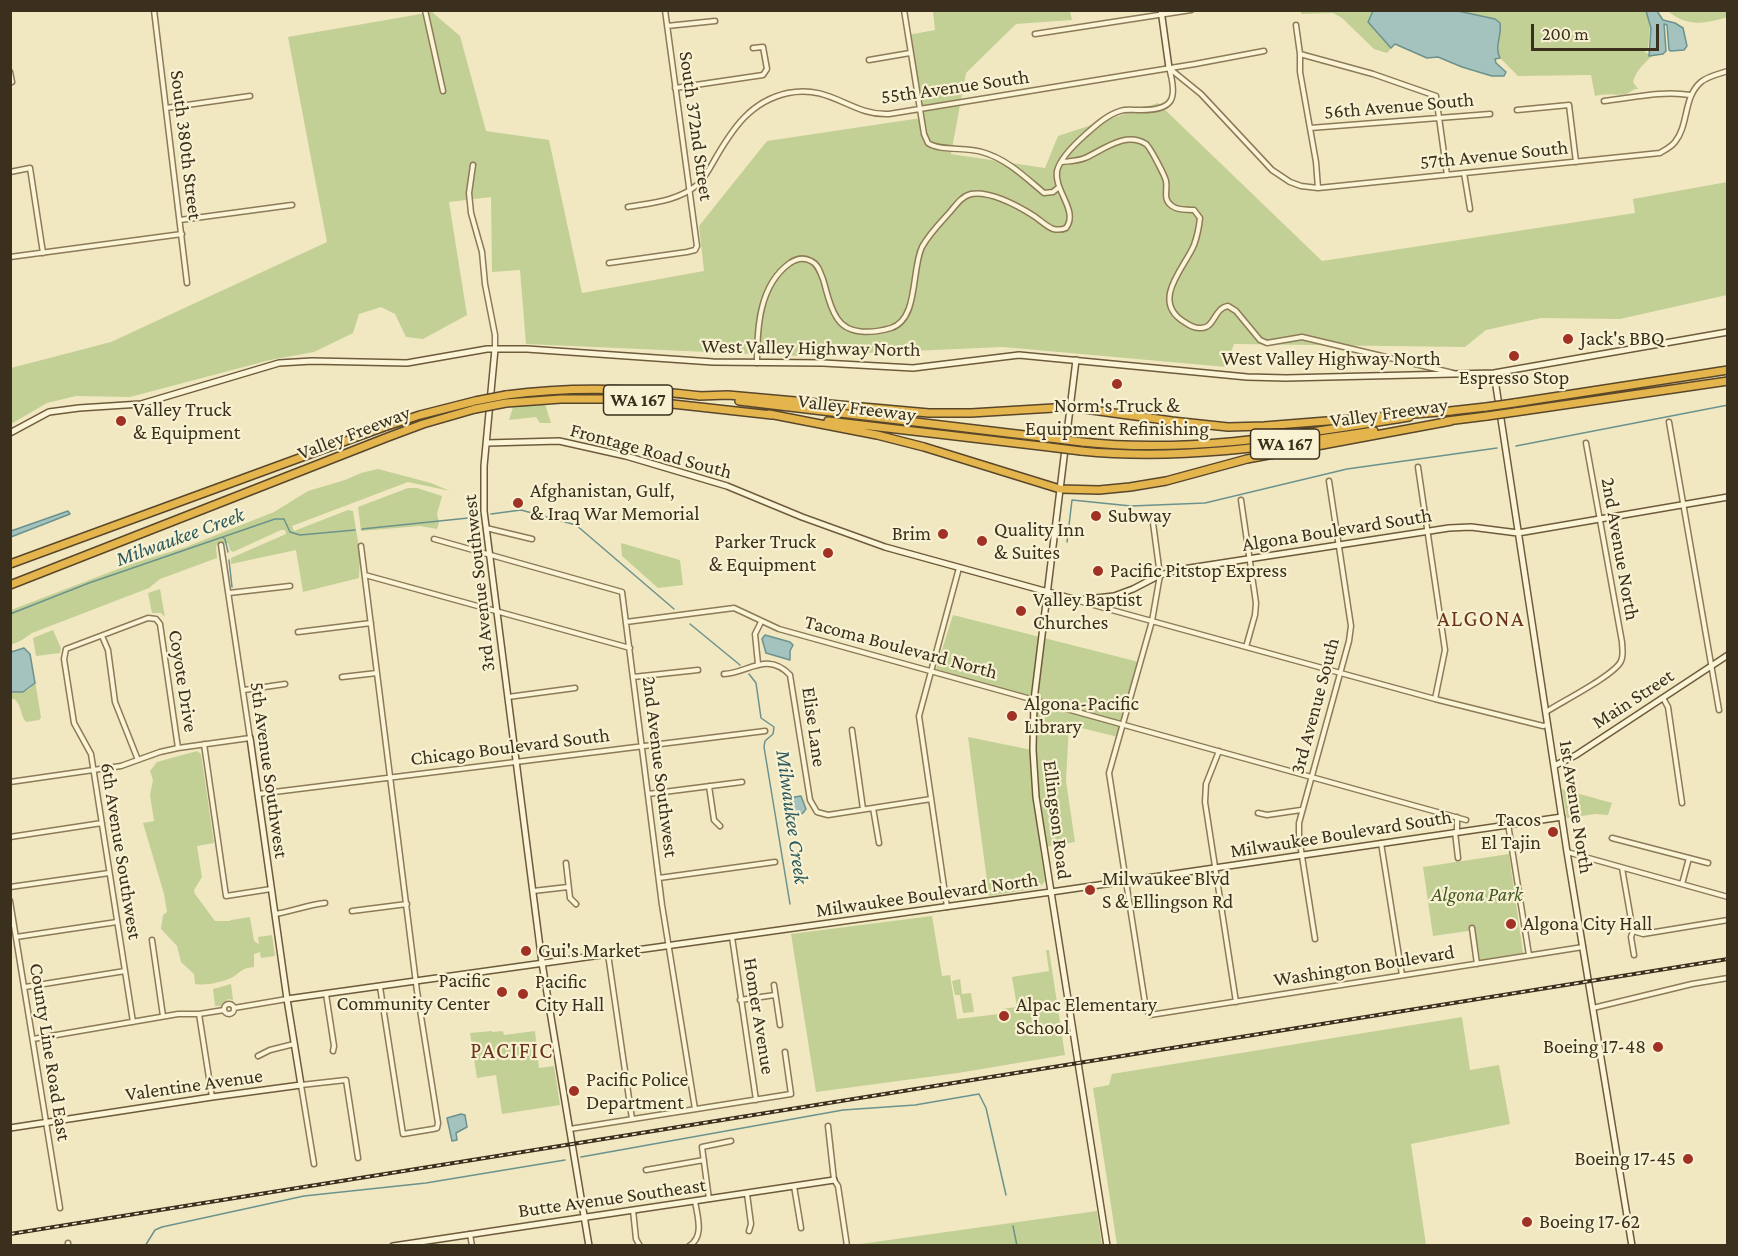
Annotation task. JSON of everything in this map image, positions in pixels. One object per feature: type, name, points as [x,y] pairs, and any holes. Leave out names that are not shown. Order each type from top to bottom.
[{"type":"highway","name":"Valley Freeway","points":[[10,564],[384,427],[420,415],[506,395],[587,388],[647,390],[1082,442],[1151,446],[1212,444],[1314,432],[1728,370]]},
{"type":"highway","name":"Valley Freeway","points":[[10,585],[440,418],[506,404],[561,399],[627,399],[1081,451],[1132,455],[1203,454],[1303,442],[1728,381]]},
{"type":"highway","points":[[699,396],[728,395],[928,413],[1070,408],[1228,427],[1452,411]]},
{"type":"highway","points":[[769,414],[877,435],[924,447],[1060,489],[1099,490],[1166,481],[1247,459],[1451,420]]},
{"type":"street","name":"South 380th Street","points":[[154,10],[187,283]]},
{"type":"street","points":[[426,10],[443,91]]},
{"type":"street","name":"South 372nd Street","points":[[609,263],[687,252],[695,250],[697,246],[665,10]]},
{"type":"street","points":[[904,10],[924,137],[930,145],[972,149],[994,156],[1010,165],[1044,193],[1053,192],[1059,187]]},
{"type":"street","points":[[1035,34],[1161,12],[1191,10]]},
{"type":"street","points":[[757,363],[759,323],[766,295],[778,274],[794,260],[805,259],[816,265],[837,318],[843,325],[858,332],[878,331],[900,324],[908,311],[921,249],[930,235],[964,196],[976,194],[992,196],[1024,210],[1053,228],[1061,230],[1069,225],[1071,216],[1059,187],[1057,170],[1061,162],[1078,141],[1116,112],[1156,108],[1169,104],[1173,96],[1174,88],[1161,12]]},
{"type":"street","points":[[667,26],[715,21]]},
{"type":"street","points":[[1169,68],[1201,94],[1272,170],[1290,182],[1318,189],[1300,72],[1296,25]]},
{"type":"street","points":[[675,88],[763,75],[767,69],[763,47],[753,48]]},
{"type":"street","name":"55th Avenue South","points":[[628,207],[666,201],[702,181],[741,120],[759,104],[775,96],[798,92],[817,92],[876,114],[920,109],[1264,51]]},
{"type":"street","points":[[869,60],[910,53]]},
{"type":"street","points":[[1300,54],[1373,74],[1436,96],[1447,175]]},
{"type":"street","points":[[1604,101],[1663,94],[1690,95],[1703,80],[1728,71]]},
{"type":"street","points":[[10,72],[12,82]]},
{"type":"street","name":"57th Avenue South","points":[[1318,189],[1660,153],[1672,146],[1678,138],[1690,95]]},
{"type":"street","points":[[166,108],[250,96]]},
{"type":"street","points":[[1517,110],[1569,105],[1576,162]]},
{"type":"street","name":"56th Avenue South","points":[[1310,129],[1490,114]]},
{"type":"street","points":[[1061,162],[1082,159],[1104,146],[1122,141],[1140,142],[1151,148],[1165,177],[1166,199],[1170,205],[1179,210],[1194,210],[1200,218],[1194,246],[1180,268],[1169,297],[1173,313],[1190,326],[1205,327],[1218,310],[1228,306],[1236,311],[1260,340],[1267,343],[1302,337],[1462,375]]},
{"type":"street","name":"3rd Avenue Southwest","points":[[473,165],[469,193],[473,221],[482,252],[485,284],[495,335],[483,492],[486,528],[542,963],[589,1245]]},
{"type":"street","points":[[10,171],[30,168],[43,253]]},
{"type":"street","points":[[1464,173],[1470,209]]},
{"type":"street","points":[[180,220],[292,205]]},
{"type":"street","points":[[10,257],[182,234]]},
{"type":"street","name":"West Valley Highway North","points":[[10,433],[50,412],[147,403],[279,363],[312,361],[407,363],[474,350],[527,349],[702,362],[823,363],[912,368],[1008,355],[1266,378],[1494,373],[1728,332]]},
{"type":"street","name":"Ellingson Road","points":[[1076,360],[1034,700],[1033,743],[1036,797],[1107,1245]]},
{"type":"street","name":"1st Avenue North","points":[[1494,373],[1567,852],[1632,1245]]},
{"type":"street","points":[[1669,423],[1719,710]]},
{"type":"street","name":"Frontage Road South","points":[[487,443],[560,441],[589,447],[704,478],[885,547],[1077,600]]},
{"type":"street","name":"2nd Avenue North","points":[[1546,712],[1606,675],[1621,661],[1622,642],[1586,443]]},
{"type":"street","points":[[1418,467],[1445,650],[1435,699]]},
{"type":"street","name":"3rd Avenue South","points":[[1315,939],[1298,831],[1301,810],[1349,641],[1351,626],[1329,481]]},
{"type":"street","name":"Algona Boulevard South","points":[[1077,600],[1114,596],[1160,575],[1183,568],[1428,531],[1471,527],[1518,533],[1728,497]]},
{"type":"street","points":[[1241,500],[1256,609],[1246,647]]},
{"type":"street","points":[[1125,881],[1109,780],[1111,761],[1152,621],[1160,575],[1153,523]]},
{"type":"street","points":[[486,528],[532,539]]},
{"type":"street","points":[[434,539],[490,555]]},
{"type":"street","name":"5th Avenue Southwest","points":[[221,545],[301,1085]]},
{"type":"street","points":[[361,546],[416,982],[437,1128],[403,1134],[380,987]]},
{"type":"street","name":"2nd Avenue Southwest","points":[[490,555],[622,592],[668,946],[695,1109]]},
{"type":"street","points":[[947,907],[919,716],[959,568]]},
{"type":"street","points":[[365,574],[630,648]]},
{"type":"street","points":[[229,593],[290,586]]},
{"type":"street","points":[[1077,600],[1435,699],[1543,726],[1547,725]]},
{"type":"street","name":"Tacoma Boulevard North","points":[[626,622],[734,608],[779,629],[1466,820]]},
{"type":"street","name":"Coyote Drive","points":[[102,636],[148,618],[156,619],[160,624],[178,748]]},
{"type":"street","points":[[724,674],[758,664],[755,634],[761,622]]},
{"type":"street","points":[[298,632],[370,623]]},
{"type":"street","points":[[102,636],[108,650],[115,702],[138,760]]},
{"type":"street","name":"6th Avenue Southwest","points":[[102,636],[69,648],[64,653],[74,723],[90,749],[94,770],[133,1022]]},
{"type":"street","name":"Main Street","points":[[1554,766],[1576,755],[1728,655]]},
{"type":"street","name":"Elise Lane","points":[[758,664],[779,667],[788,672],[792,679],[810,800],[814,809],[821,814],[828,815],[863,809]]},
{"type":"street","points":[[633,677],[698,670]]},
{"type":"street","points":[[342,677],[377,673]]},
{"type":"street","points":[[244,690],[285,684]]},
{"type":"street","points":[[507,697],[575,688]]},
{"type":"street","points":[[1663,698],[1668,707],[1682,803]]},
{"type":"street","points":[[852,730],[863,809],[931,800]]},
{"type":"street","name":"Chicago Boulevard South","points":[[258,794],[765,731]]},
{"type":"street","points":[[10,782],[121,766],[178,748],[250,738]]},
{"type":"street","points":[[204,744],[226,896],[271,890]]},
{"type":"street","points":[[1219,752],[1205,793],[1214,868],[1236,1002]]},
{"type":"street","points":[[648,794],[742,782]]},
{"type":"street","points":[[709,786],[714,820],[720,826]]},
{"type":"street","points":[[873,808],[879,843]]},
{"type":"street","points":[[1258,813],[1267,815],[1301,810]]},
{"type":"street","points":[[1457,817],[1458,858]]},
{"type":"street","name":"Milwaukee Boulevard South","points":[[1125,881],[1562,817]]},
{"type":"street","points":[[10,837],[102,823]]},
{"type":"street","points":[[1508,824],[1529,955]]},
{"type":"street","points":[[1612,838],[1708,863]]},
{"type":"street","points":[[1382,843],[1402,975]]},
{"type":"street","points":[[1567,852],[1728,897]]},
{"type":"street","points":[[1682,884],[1689,858]]},
{"type":"street","points":[[659,878],[775,862]]},
{"type":"street","points":[[566,863],[571,902],[576,904]]},
{"type":"street","points":[[1622,868],[1633,931],[1631,937],[1634,955]]},
{"type":"street","points":[[10,887],[110,873]]},
{"type":"street","name":"Milwaukee Boulevard North","points":[[732,937],[1125,881]]},
{"type":"street","name":"Washington Boulevard","points":[[1125,881],[1146,1010],[1150,1015],[1583,947]]},
{"type":"street","points":[[533,891],[568,887]]},
{"type":"street","name":"County Line Road East","points":[[10,901],[60,1208]]},
{"type":"street","points":[[274,915],[291,912],[303,906],[325,903]]},
{"type":"street","points":[[352,911],[407,904]]},
{"type":"street","points":[[1633,931],[1643,934],[1728,920]]},
{"type":"street","points":[[16,937],[117,922]]},
{"type":"street","points":[[1472,928],[1477,964]]},
{"type":"street","points":[[33,1039],[178,1014],[199,1014],[224,1010],[228,1004],[234,1008],[732,937]]},
{"type":"street","name":"Homer Avenue","points":[[732,937],[756,1100]]},
{"type":"street","points":[[152,940],[163,1017]]},
{"type":"street","points":[[608,954],[632,1119]]},
{"type":"street","points":[[25,987],[125,971]]},
{"type":"street","points":[[1593,1008],[1692,984],[1728,978]]},
{"type":"street","points":[[774,985],[780,1025]]},
{"type":"street","points":[[326,994],[333,1051]]},
{"type":"street","points":[[740,1000],[776,995]]},
{"type":"street","points":[[199,1014],[212,1096]]},
{"type":"street","points":[[258,1056],[270,1050],[294,1044]]},
{"type":"street","points":[[569,1129],[791,1094],[785,1052]]},
{"type":"street","points":[[286,1087],[294,1082],[299,1074]]},
{"type":"street","name":"Valentine Avenue","points":[[10,1128],[212,1096],[346,1080],[358,1158]]},
{"type":"street","points":[[301,1085],[314,1164]]},
{"type":"street","points":[[828,1126],[834,1180],[847,1245]]},
{"type":"street","points":[[709,1199],[702,1146],[731,1142]]},
{"type":"street","points":[[646,1170],[704,1160]]},
{"type":"street","name":"Butte Avenue Southeast","points":[[393,1245],[416,1244],[584,1216],[834,1180]]},
{"type":"street","points":[[794,1186],[801,1228]]},
{"type":"street","points":[[747,1194],[752,1224],[749,1231]]},
{"type":"street","points":[[689,1245],[694,1243],[699,1233],[695,1201]]},
{"type":"street","points":[[633,1210],[635,1237],[640,1245]]},
{"type":"street","points":[[470,1234],[472,1245]]},
{"type":"green space","points":[[933,11],[1070,11],[1072,20],[1016,24],[966,73],[951,154],[1045,168],[1058,136],[1158,103],[1322,261],[1635,213],[1633,199],[1727,182],[1727,295],[1620,319],[1541,318],[1486,330],[1465,347],[1234,344],[1226,367],[1003,347],[799,356],[526,344],[520,270],[492,272],[491,197],[449,202],[467,315],[423,339],[406,337],[395,314],[381,307],[359,314],[353,333],[314,352],[270,360],[130,397],[76,396],[47,403],[11,424],[11,368],[111,342],[327,242],[288,37],[432,12],[460,36],[486,131],[549,140],[582,293],[704,271],[699,226],[767,141],[921,118],[908,35],[935,30]]},
{"type":"green space","points":[[1301,11],[1646,11],[1650,27],[1648,48],[1644,48],[1645,52],[1652,56],[1641,68],[1633,82],[1638,89],[1623,95],[1595,96],[1591,75],[1518,76],[1500,58],[1495,59],[1495,63],[1506,72],[1504,76],[1492,76],[1438,57],[1427,58],[1395,44],[1387,53],[1374,49],[1342,18],[1333,13],[1301,14]]},
{"type":"green space","points":[[1668,11],[1727,11],[1727,17],[1696,23],[1682,20]]},
{"type":"green space","points":[[545,404],[551,423],[540,423],[536,417],[509,420],[513,407]]},
{"type":"green space","points":[[378,469],[431,483],[450,491],[408,482],[292,526],[294,531],[348,510],[353,511],[360,554],[359,578],[303,592],[296,550],[231,564],[231,558],[286,534],[285,530],[281,530],[233,552],[228,543],[217,544],[217,558],[160,579],[149,588],[32,633],[11,645],[11,610],[131,564],[186,547],[274,512],[308,491]]},
{"type":"green space","points":[[408,488],[417,488],[442,496],[437,514],[439,523],[437,529],[420,526],[361,531],[358,507]]},
{"type":"green space","points":[[621,543],[680,560],[683,585],[658,588],[622,556]]},
{"type":"green space","points":[[160,589],[165,617],[161,613],[152,613],[148,593]]},
{"type":"green space","points":[[953,615],[1139,662],[1118,737],[1069,725],[1066,781],[1075,842],[1040,848],[1045,881],[1039,888],[989,896],[968,737],[1032,750],[1034,700],[936,669]]},
{"type":"green space","points":[[53,630],[61,648],[60,653],[36,656],[33,638]]},
{"type":"green space","points":[[35,680],[41,718],[27,722],[17,702],[11,699],[11,692],[26,691]]},
{"type":"green space","points":[[197,751],[201,754],[214,843],[197,846],[202,877],[194,890],[195,894],[215,921],[250,917],[254,941],[259,944],[258,937],[272,935],[275,956],[261,958],[260,952],[254,954],[254,967],[244,969],[233,977],[204,984],[195,984],[194,974],[181,962],[177,946],[161,929],[163,915],[167,912],[164,894],[143,823],[154,821],[150,795],[153,780],[150,771],[157,762]]},
{"type":"green space","points":[[1562,789],[1612,803],[1608,815],[1596,814],[1567,818]]},
{"type":"green space","name":"Algona Park","points":[[1509,854],[1523,953],[1480,960],[1475,930],[1433,936],[1423,867]]},
{"type":"green space","points":[[932,916],[942,976],[950,975],[957,1019],[999,1014],[1002,1009],[1017,1007],[1012,977],[1049,971],[1046,950],[1049,950],[1065,1055],[958,1073],[816,1092],[791,934]]},
{"type":"green space","points":[[960,979],[962,994],[971,993],[974,1012],[963,1013],[960,995],[955,995],[952,981]]},
{"type":"green space","points":[[231,984],[233,1000],[228,999],[220,1006],[215,1006],[213,989]]},
{"type":"green space","points":[[1462,1017],[1470,1070],[1499,1065],[1510,1124],[1411,1144],[1426,1245],[1117,1245],[1093,1088],[1109,1085],[1112,1074]]},
{"type":"green space","points":[[503,1031],[504,1035],[535,1031],[539,1068],[554,1066],[560,1105],[502,1114],[496,1075],[477,1078],[470,1033]]},
{"type":"green space","points":[[1097,1211],[1102,1245],[853,1245]]},
{"type":"water","points":[[1373,11],[1458,11],[1495,19],[1500,23],[1498,54],[1500,58],[1495,59],[1496,63],[1506,72],[1504,76],[1492,76],[1438,57],[1427,58],[1395,44],[1391,48],[1368,22]]},
{"type":"water","points":[[1646,11],[1657,11],[1663,20],[1683,28],[1687,46],[1684,50],[1669,50],[1667,25],[1664,24],[1666,51],[1663,54],[1649,56],[1651,28]]},
{"type":"water","points":[[68,511],[70,514],[11,537],[11,531]]},
{"type":"water","points":[[765,635],[790,642],[793,645],[790,660],[766,653],[762,639]]},
{"type":"water","points":[[24,648],[30,654],[35,683],[23,692],[11,692],[11,652]]},
{"type":"water","points":[[801,796],[806,809],[804,812],[797,816],[785,817],[782,799]]},
{"type":"water","points":[[465,1115],[467,1127],[456,1133],[457,1140],[452,1141],[447,1118]]},
{"type":"waterway","points":[[1516,446],[1728,405]]},
{"type":"waterway","points":[[1067,542],[1072,500],[1131,506],[1205,503],[1347,469],[1497,448]]},
{"type":"waterway","name":"Milwaukee Creek","points":[[491,514],[521,510],[576,525],[674,609]]},
{"type":"waterway","name":"Milwaukee Creek","points":[[362,529],[478,517]]},
{"type":"waterway","name":"Milwaukee Creek","points":[[10,614],[89,583],[275,519],[284,519],[290,532],[300,535],[355,530]]},
{"type":"waterway","points":[[222,537],[225,539],[228,552]]},
{"type":"waterway","points":[[229,560],[232,587]]},
{"type":"waterway","name":"Milwaukee Creek","points":[[690,624],[740,665]]},
{"type":"waterway","name":"Milwaukee Creek","points":[[749,674],[756,683],[761,718],[774,727],[773,734],[765,741],[764,747],[790,904]]},
{"type":"waterway","points":[[581,1157],[843,1110],[915,1105],[979,1094],[986,1108],[1006,1195]]},
{"type":"waterway","points":[[145,1246],[155,1230],[162,1227],[304,1196],[426,1183],[565,1160]]},
{"type":"waterway","points":[[1013,1226],[1017,1246]]},
{"type":"railway","points":[[10,1234],[1728,959]]},
{"type":"place","name":"Jack's BBQ","points":[[1568,339]]},
{"type":"place","name":"Espresso Stop","points":[[1514,356]]},
{"type":"place","name":"Norm's Truck & Equipment Refinishing","points":[[1117,384]]},
{"type":"place","name":"Valley Truck & Equipment","points":[[121,421]]},
{"type":"place","name":"Afghanistan, Gulf, & Iraq War Memorial","points":[[518,503]]},
{"type":"place","name":"Subway","points":[[1096,516]]},
{"type":"place","name":"Brim","points":[[943,534]]},
{"type":"place","name":"Quality Inn & Suites","points":[[982,541]]},
{"type":"place","name":"Parker Truck & Equipment","points":[[828,553]]},
{"type":"place","name":"Pacific Pitstop Express","points":[[1098,571]]},
{"type":"place","name":"Valley Baptist Churches","points":[[1021,611]]},
{"type":"place","name":"Algona-Pacific Library","points":[[1012,716]]},
{"type":"place","name":"Tacos El Tajin","points":[[1553,832]]},
{"type":"place","name":"Milwaukee Blvd S & Ellingson Rd","points":[[1090,890]]},
{"type":"place","name":"Algona City Hall","points":[[1511,924]]},
{"type":"place","name":"Gui's Market","points":[[526,951]]},
{"type":"place","name":"Pacific Community Center","points":[[502,992]]},
{"type":"place","name":"Pacific City Hall","points":[[523,994]]},
{"type":"place","name":"Alpac Elementary School","points":[[1004,1016]]},
{"type":"place","name":"Boeing 17-48","points":[[1658,1047]]},
{"type":"place","name":"Pacific Police Department","points":[[574,1091]]},
{"type":"place","name":"Boeing 17-45","points":[[1688,1159]]},
{"type":"place","name":"Boeing 17-62","points":[[1527,1222]]},
{"type":"district","name":"ALGONA","points":[[1481,619]]},
{"type":"district","name":"PACIFIC","points":[[512,1051]]}]
